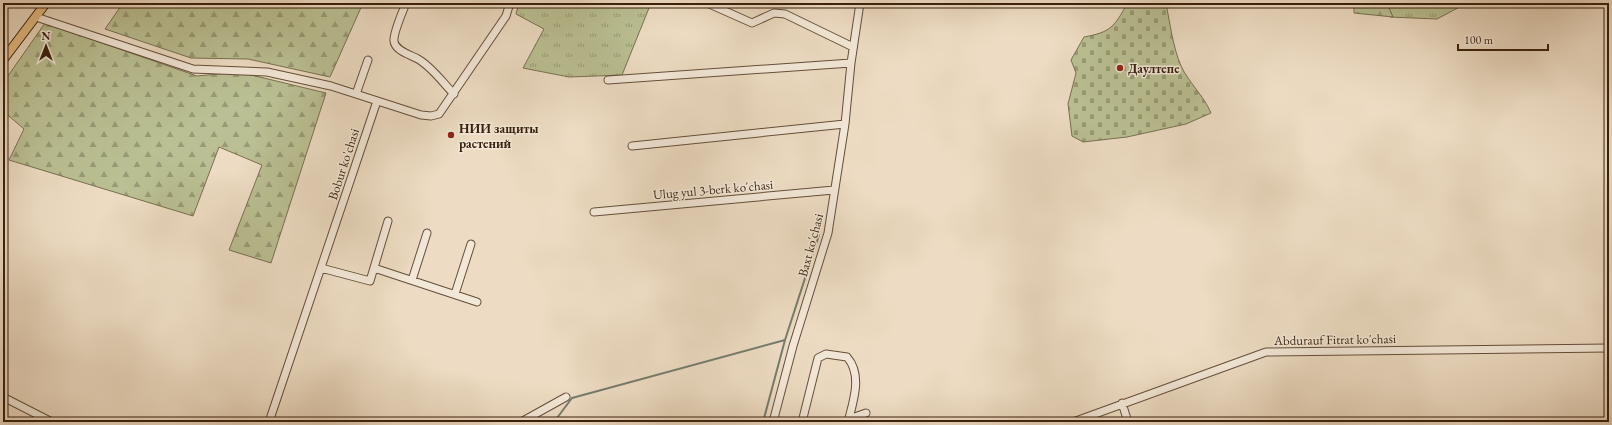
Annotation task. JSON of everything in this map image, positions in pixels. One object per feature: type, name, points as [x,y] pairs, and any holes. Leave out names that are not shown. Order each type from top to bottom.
[{"type":"main road","points":[[3,60],[46,3]]},
{"type":"street","points":[[406,3],[395,34],[394,43],[401,50],[427,65],[454,94]]},
{"type":"street","points":[[36,17],[193,69],[267,72],[331,86],[421,115],[431,116],[439,114],[454,94],[506,16],[510,3]]},
{"type":"street","points":[[707,3],[752,23],[774,13],[785,14],[853,47]]},
{"type":"street","name":"Baxt ko'chasi","points":[[773,422],[793,346],[828,232],[845,124],[851,63],[860,3]]},
{"type":"street","points":[[356,94],[368,60]]},
{"type":"street","points":[[608,80],[851,63]]},
{"type":"street","name":"Bobur ko'chasi","points":[[269,422],[377,101]]},
{"type":"street","points":[[632,146],[845,124]]},
{"type":"street","name":"Ulug yul 3-berk ko'chasi","points":[[594,212],[834,190]]},
{"type":"street","points":[[321,268],[370,281],[388,221]]},
{"type":"street","points":[[412,280],[427,233]]},
{"type":"street","points":[[455,294],[471,244]]},
{"type":"street","points":[[374,268],[477,302]]},
{"type":"street","name":"Abdurauf Fitrat ko'chasi","points":[[1073,422],[1266,352],[1609,348]]},
{"type":"street","points":[[802,422],[818,358],[826,354],[847,357],[851,365],[856,388],[849,421]]},
{"type":"street","points":[[3,397],[52,422]]},
{"type":"street","points":[[521,422],[566,397]]},
{"type":"street","points":[[1122,403],[1128,422]]},
{"type":"street","points":[[849,421],[866,413]]},
{"type":"green space","points":[[123,3],[363,3],[330,77],[248,59],[191,58],[105,29]]},
{"type":"green space","points":[[519,3],[651,3],[622,75],[569,77],[523,68],[544,29],[516,14]]},
{"type":"green space","points":[[1166,3],[1178,59],[1188,78],[1211,113],[1186,124],[1127,137],[1083,142],[1072,136],[1068,104],[1076,73],[1071,60],[1084,37],[1100,33],[1111,27],[1119,18],[1127,4]]},
{"type":"green space","points":[[1354,3],[1387,3],[1393,17],[1354,13]]},
{"type":"green space","points":[[1383,3],[1467,3],[1437,19],[1390,17]]},
{"type":"green space","points":[[45,23],[197,76],[239,72],[326,93],[271,263],[229,250],[262,165],[219,147],[193,216],[9,160],[24,129],[3,111],[3,83]]},
{"type":"waterway","points":[[763,422],[785,340],[819,235]]},
{"type":"waterway","points":[[554,422],[572,398],[785,340]]},
{"type":"place","name":"Даултепе","points":[[1120,68]]},
{"type":"place","name":"НИИ защиты растений","points":[[451,135]]}]
